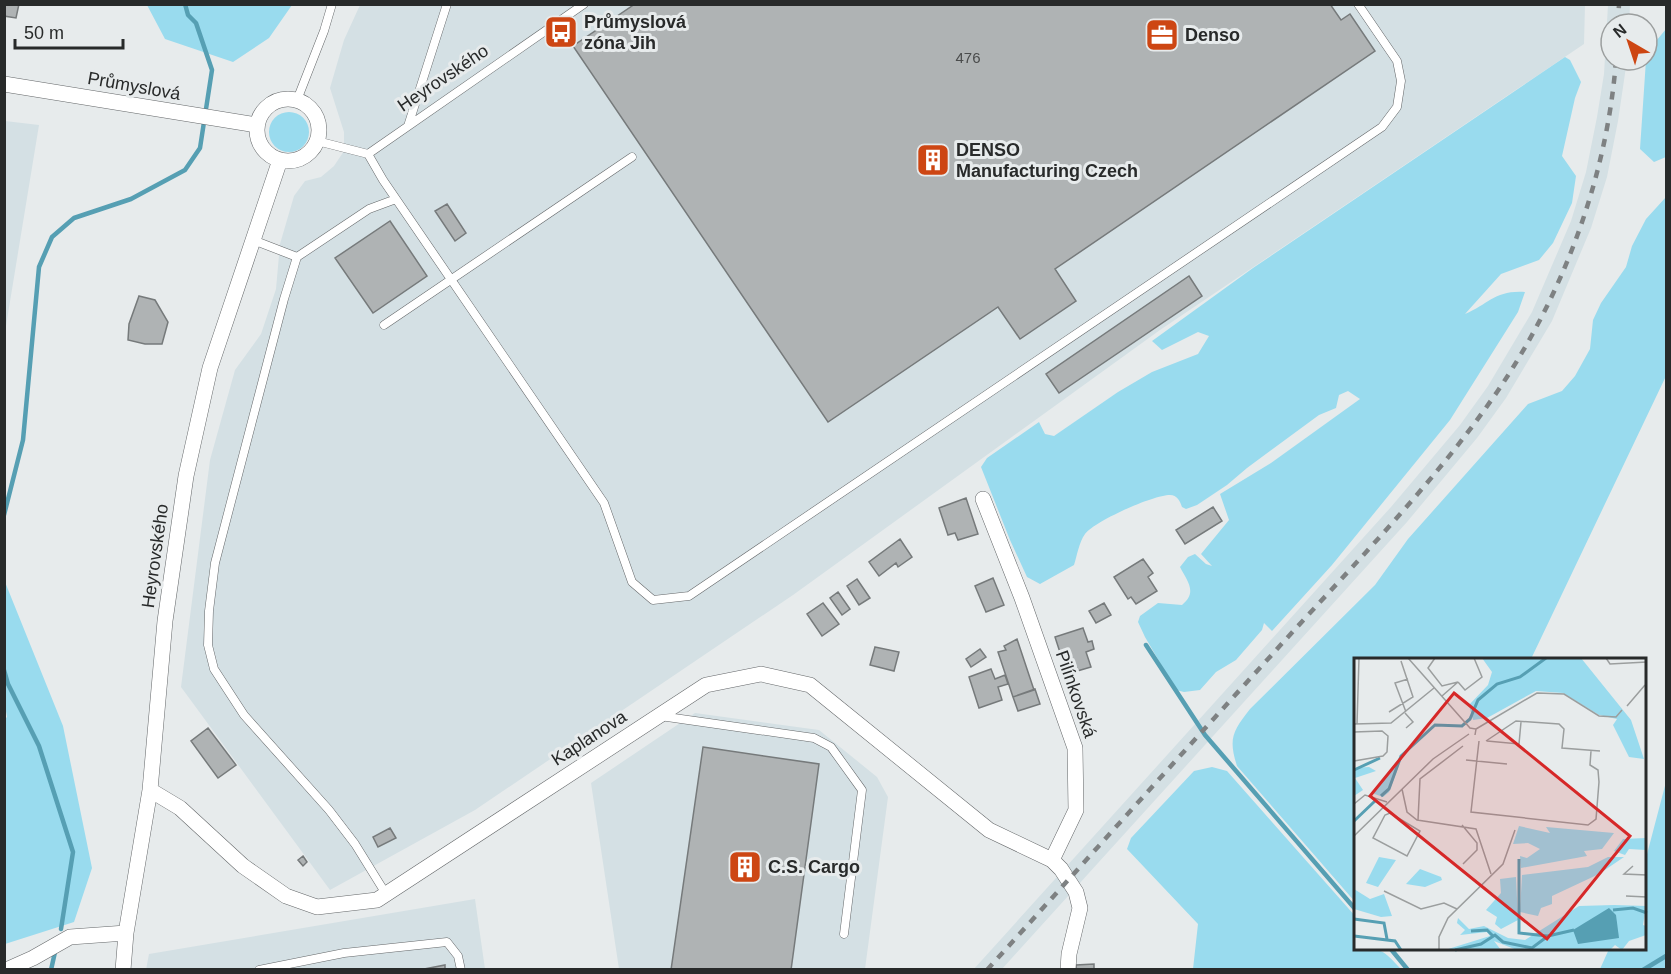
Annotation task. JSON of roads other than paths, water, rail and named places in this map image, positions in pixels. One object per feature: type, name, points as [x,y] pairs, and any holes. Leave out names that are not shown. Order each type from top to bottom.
[{"type":"street","name":"Průmyslová","points":[[4,84],[227,122],[257,125]]},
{"type":"street","points":[[284,99],[297,100],[308,106],[316,116],[319,128],[317,141],[305,156],[293,161],[280,160],[270,156],[262,147],[257,125],[262,113],[272,104],[284,99]]},
{"type":"street","name":"Heyrovského","points":[[123,969],[126,933],[150,790],[165,621],[186,476],[210,368],[280,160]]},
{"type":"street","name":"Pilínkovská","points":[[983,499],[1022,598],[1076,748],[1076,810],[1052,860]]},
{"type":"street","name":"Kaplanova","points":[[150,790],[180,808],[243,866],[286,896],[317,907],[377,900],[706,685],[760,674],[810,685],[989,830],[1052,860]]},
{"type":"street","points":[[1052,860],[1076,892],[1080,908],[1069,954],[1068,969]]},
{"type":"street","points":[[6,969],[33,958],[70,937],[126,933]]},
{"type":"lane","points":[[297,100],[332,4]]},
{"type":"lane","points":[[408,126],[447,4]]},
{"type":"lane","name":"Heyrovského","points":[[368,154],[584,4]]},
{"type":"lane","points":[[317,141],[368,154],[396,199],[604,503],[632,582],[653,600],[689,596],[1382,127],[1397,107],[1401,81],[1397,61],[1358,4]]},
{"type":"lane","points":[[384,325],[632,157]]},
{"type":"lane","points":[[386,894],[355,844],[329,810],[244,715],[214,669],[208,645],[209,611],[215,562],[297,256],[369,209],[396,199]]},
{"type":"lane","points":[[253,240],[297,256]]},
{"type":"lane","points":[[658,716],[814,738],[831,747],[862,790],[844,934]]},
{"type":"lane","points":[[259,969],[344,953],[447,942],[458,956],[461,969]]},
{"type":"waterway","points":[[4,515],[23,440],[39,267],[52,237],[74,218],[131,199],[185,170],[200,148],[212,70],[196,23],[188,15],[185,4]]},
{"type":"waterway","points":[[1146,645],[1205,735],[1354,908]]},
{"type":"waterway","points":[[4,670],[8,684],[39,746],[73,852],[61,929]]},
{"type":"waterway","points":[[1392,950],[1408,970]]},
{"type":"waterway","points":[[51,970],[55,952]]},
{"type":"waterway","points":[[1643,970],[1666,956]]},
{"type":"railway","points":[[1619,4],[1619,12]]},
{"type":"railway","points":[[987,970],[1387,529],[1444,462],[1497,392],[1521,355],[1542,316],[1578,234],[1603,148],[1615,72]]},
{"type":"place","name":"Průmyslová zóna Jih","points":[[561,32]]},
{"type":"place","name":"Denso","points":[[1162,35]]},
{"type":"place","name":"DENSO Manufacturing Czech","points":[[933,160]]},
{"type":"place","name":"C.S. Cargo","points":[[745,867]]}]
